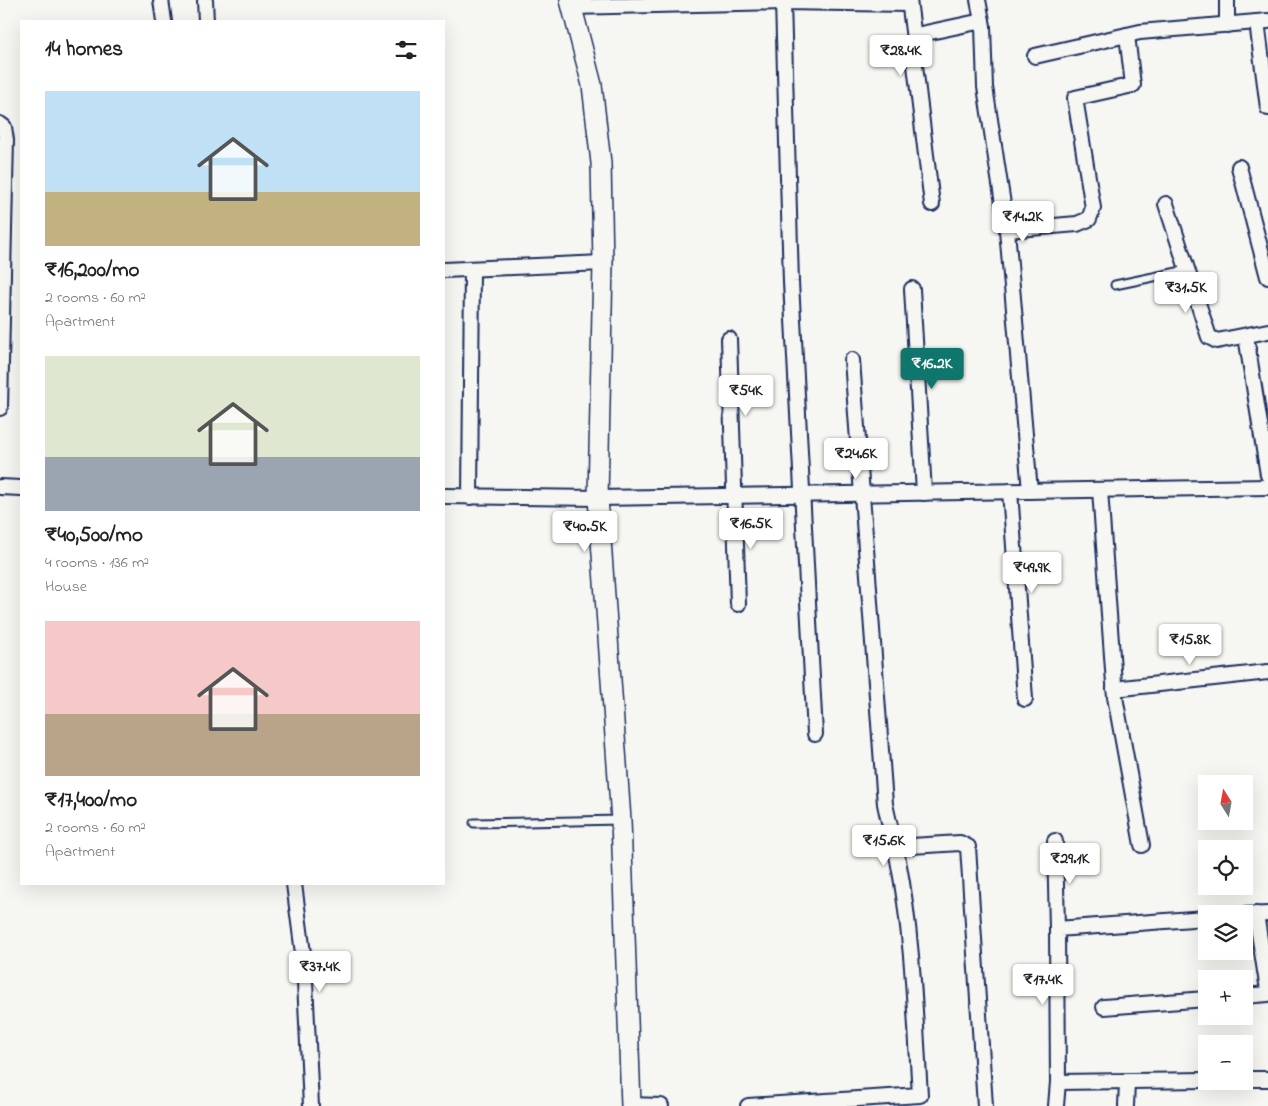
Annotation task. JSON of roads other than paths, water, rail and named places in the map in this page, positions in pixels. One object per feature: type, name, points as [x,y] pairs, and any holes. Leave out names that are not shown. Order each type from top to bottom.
[{"type":"main road","points":[[570,4],[592,85],[601,163],[603,263],[598,498],[621,820],[630,1105]]},
{"type":"street","points":[[160,0],[164,20]]},
{"type":"street","points":[[205,0],[206,20]]},
{"type":"street","points":[[978,0],[982,21],[985,87],[1007,230],[1030,491]]},
{"type":"street","points":[[1227,0],[1227,25]]},
{"type":"street","points":[[783,2],[801,495],[815,734]]},
{"type":"street","points":[[570,4],[909,2],[914,39],[912,50],[932,204]]},
{"type":"street","points":[[914,39],[921,34],[982,21]]},
{"type":"street","points":[[1035,56],[1127,35],[1263,22],[1268,108]]},
{"type":"street","points":[[1007,230],[1077,224],[1089,219],[1093,208],[1075,98],[1133,85],[1127,35]]},
{"type":"street","points":[[0,124],[4,127],[6,140],[0,408]]},
{"type":"street","points":[[1239,167],[1268,278]]},
{"type":"street","points":[[1166,204],[1209,337],[1217,341],[1268,331]]},
{"type":"street","points":[[445,270],[603,263]]},
{"type":"street","points":[[470,496],[472,270]]},
{"type":"street","points":[[912,289],[924,493]]},
{"type":"street","points":[[1246,336],[1268,475]]},
{"type":"street","points":[[729,339],[738,604]]},
{"type":"street","points":[[748,1106],[921,1100],[912,968],[895,847],[885,804],[852,360]]},
{"type":"street","points":[[0,487],[20,488]]},
{"type":"street","points":[[445,496],[598,498],[1268,487]]},
{"type":"street","points":[[1100,490],[1114,689],[1142,845]]},
{"type":"street","points":[[1010,491],[1025,699]]},
{"type":"street","points":[[1114,689],[1268,672]]},
{"type":"street","points":[[1055,841],[1058,1082],[1056,1106]]},
{"type":"street","points":[[895,847],[960,843],[968,847],[985,1106]]},
{"type":"street","points":[[294,885],[304,960],[311,1106]]},
{"type":"street","points":[[1256,914],[1268,990]]},
{"type":"street","points":[[1057,929],[1198,919]]},
{"type":"street","points":[[1253,995],[1268,994]]},
{"type":"street","points":[[1104,1007],[1198,1000]]},
{"type":"street","points":[[1253,1079],[1268,1079]]},
{"type":"street","points":[[1058,1082],[1198,1080]]},
{"type":"street","points":[[1126,1106],[1127,1082]]},
{"type":"street","points":[[630,1105],[661,1106]]},
{"type":"lane","points":[[1115,285],[1187,270]]},
{"type":"lane","points":[[474,823],[621,820]]}]
